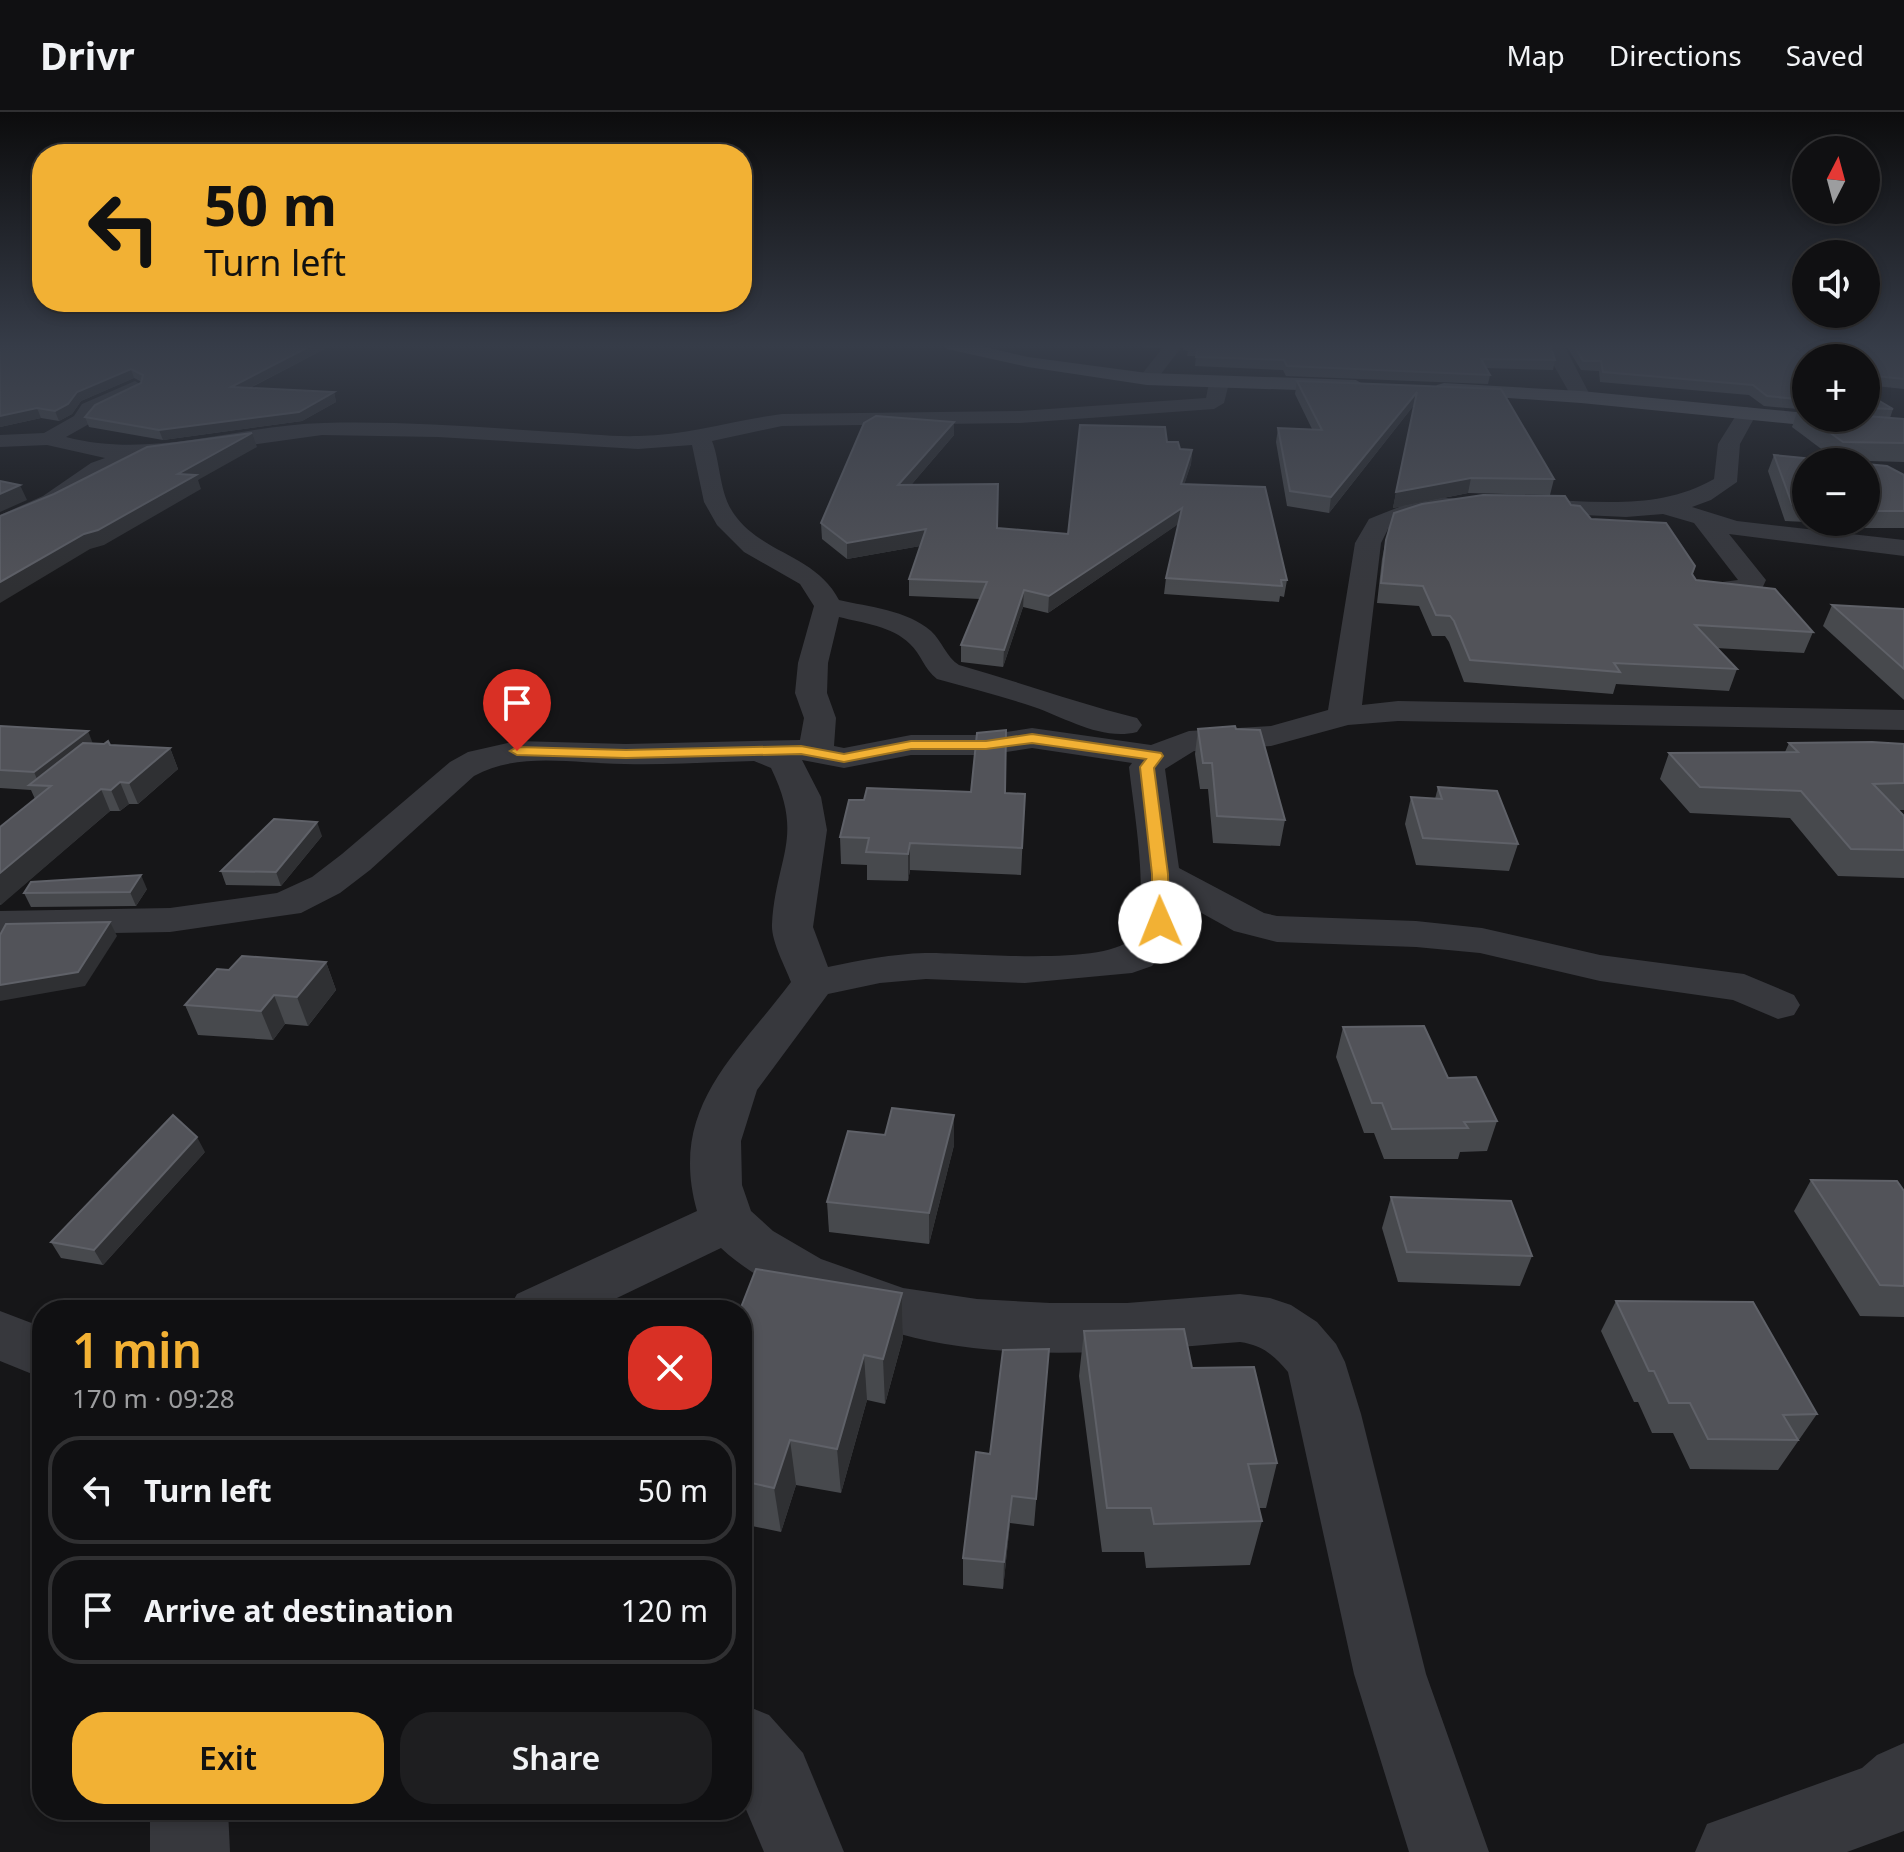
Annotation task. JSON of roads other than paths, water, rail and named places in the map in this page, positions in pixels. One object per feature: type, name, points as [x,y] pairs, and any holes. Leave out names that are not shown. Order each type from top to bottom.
[{"type":"main road","points":[[1877,426],[1904,429]]},
{"type":"street","points":[[0,439],[37,426]]},
{"type":"street","points":[[48,439],[71,426]]},
{"type":"street","points":[[0,439],[48,439],[93,451],[141,453],[322,429],[438,431],[610,443],[700,438],[744,426]]},
{"type":"street","points":[[1683,513],[1697,498],[1725,482],[1729,467],[1727,455],[1732,435],[1738,426]]},
{"type":"street","points":[[700,438],[716,507],[744,540],[761,552],[806,573],[816,583],[828,606],[911,631],[923,639],[940,667],[948,672],[1045,700],[1096,720],[1137,744],[1147,767],[1160,874],[1160,922],[1150,945],[1137,957],[1117,964],[1025,970],[926,966],[880,970],[813,983],[774,1038],[734,1086],[716,1141],[716,1185],[727,1221],[754,1246],[801,1275],[902,1311],[977,1323],[1050,1327],[1127,1327],[1240,1318],[1270,1322],[1296,1339],[1315,1362],[1330,1414],[1390,1674],[1449,1852]]},
{"type":"street","points":[[0,524],[51,501],[99,468],[141,453]]},
{"type":"street","points":[[1344,716],[1368,543],[1378,524],[1419,508],[1458,505],[1683,513],[1767,532],[1904,548]]},
{"type":"street","points":[[1683,513],[1752,580],[1750,587],[1702,592]]},
{"type":"street","points":[[816,751],[820,718],[811,693],[813,663],[828,606]]},
{"type":"street","points":[[0,923],[170,920],[287,904],[326,885],[346,870],[462,769],[498,754],[517,751],[816,751],[827,757],[844,758],[911,745],[986,745],[1032,738],[1137,744],[1270,736],[1344,716],[1426,711],[1904,720]]},
{"type":"street","points":[[760,752],[785,761],[803,797],[808,830],[792,927],[813,983]]},
{"type":"street","points":[[1160,874],[1249,922],[1277,929],[1416,934],[1482,941],[1600,968],[1744,988],[1778,1005]]},
{"type":"street","points":[[558,1300],[727,1221]]},
{"type":"street","points":[[0,1335],[32,1349]]},
{"type":"street","points":[[752,1753],[776,1780],[804,1852]]},
{"type":"street","points":[[1735,1852],[1886,1799],[1904,1782]]},
{"type":"street","points":[[189,1820],[190,1852]]}]
